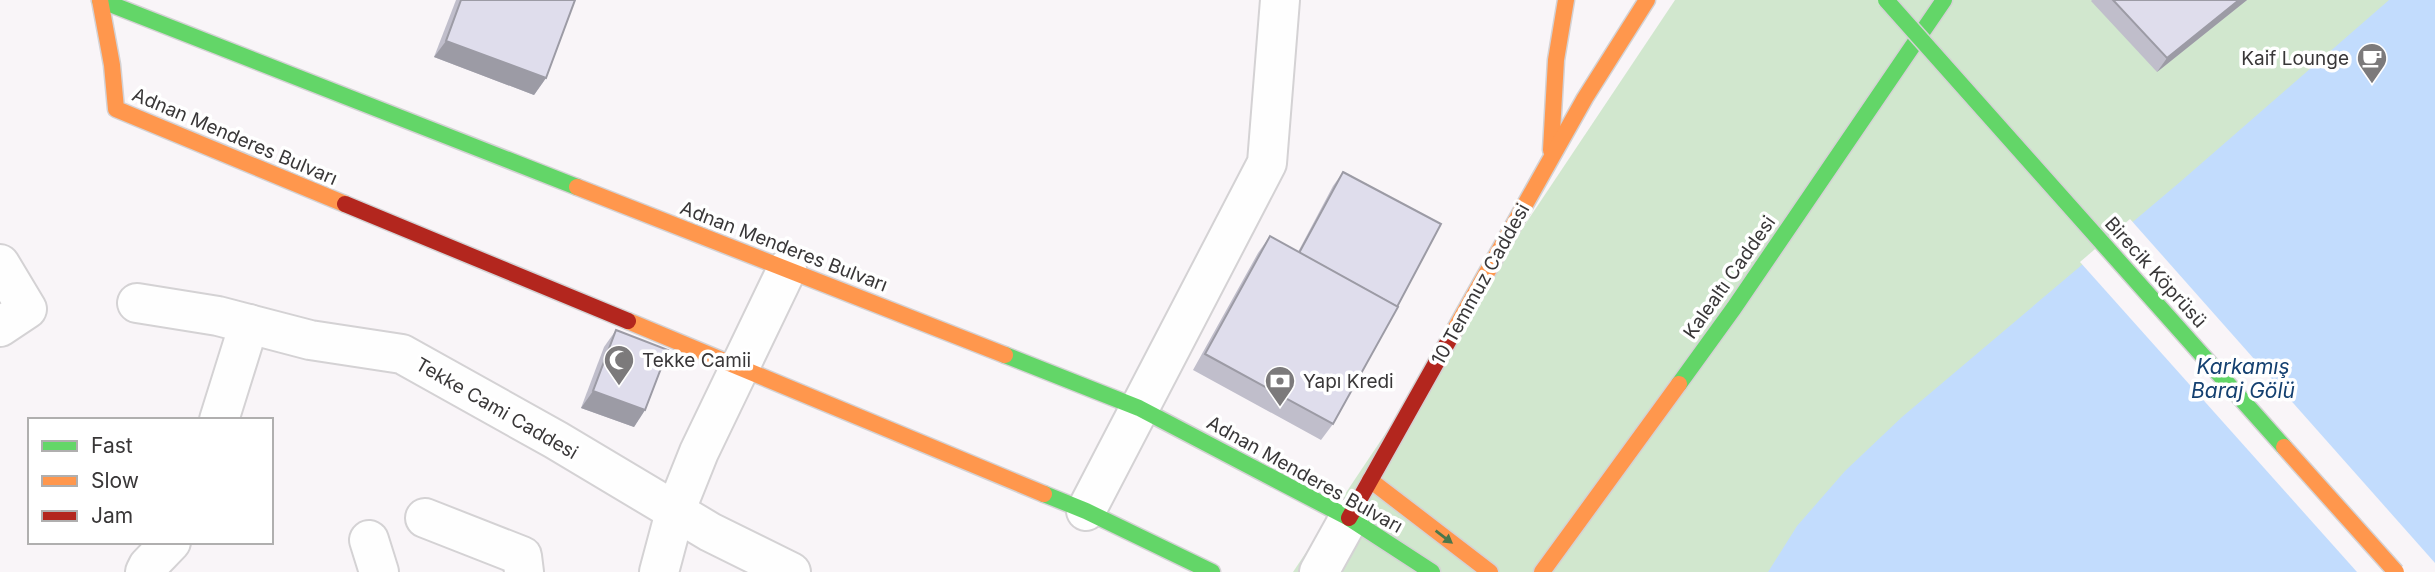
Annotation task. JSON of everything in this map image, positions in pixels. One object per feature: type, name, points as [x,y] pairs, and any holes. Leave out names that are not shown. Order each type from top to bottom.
[{"type":"street","name":"Adnan Menderes Bulvarı","points":[[100,0],[1139,408],[1349,518],[1432,572]]},
{"type":"street","name":"Adnan Menderes Bulvarı","points":[[100,0],[112,65],[116,109],[1086,511],[1212,572]]},
{"type":"street","points":[[1086,511],[1266,163],[1280,0]]},
{"type":"street","points":[[1550,159],[1556,60],[1566,0]]},
{"type":"street","name":"10 Temmuz Caddesi","points":[[1319,572],[1550,159],[1647,0]]},
{"type":"street","name":"Birecik Köprüsü","points":[[1886,0],[2396,572]]},
{"type":"street","name":"Kalealtı Caddesi","points":[[1542,572],[1734,308],[1944,0]]},
{"type":"street","points":[[0,264],[27,309],[0,327]]},
{"type":"street","points":[[659,572],[676,512],[699,452],[787,270]]},
{"type":"street","name":"Tekke Cami Caddesi","points":[[137,303],[218,316],[310,340],[402,354],[710,532],[791,572]]},
{"type":"street","points":[[220,418],[249,324]]},
{"type":"street","points":[[1370,480],[1490,572]]},
{"type":"street","points":[[425,518],[522,555],[524,572]]},
{"type":"street","points":[[145,572],[168,544]]},
{"type":"green space","points":[[1675,0],[2435,0],[1966,572],[1293,572]]},
{"type":"water","name":"Karkamış Baraj Gölü","points":[[2389,0],[2435,0],[2435,572],[1768,572],[1797,526],[1845,471],[1902,417],[2180,182]]},
{"type":"pier","points":[[2130,219],[2435,563],[2435,572],[2357,572],[2080,262]]},
{"type":"building","points":[[461,0],[575,0],[546,78],[446,41]]},
{"type":"building","points":[[2113,0],[2239,0],[2167,58]]},
{"type":"building","points":[[1343,172],[1441,224],[1397,307],[1299,253]]},
{"type":"building","points":[[1270,236],[1398,307],[1333,424],[1205,354]]},
{"type":"building","name":"Tekke Camii","points":[[616,330],[668,350],[645,410],[593,391]]},
{"type":"traffic: fast","points":[[100,0],[577,187]]},
{"type":"traffic: fast","points":[[1886,0],[2284,447]]},
{"type":"traffic: fast","points":[[1679,384],[1734,308],[1944,0]]},
{"type":"traffic: fast","points":[[1005,355],[1139,408],[1349,518],[1432,572]]},
{"type":"traffic: fast","points":[[1044,494],[1086,511],[1212,572]]},
{"type":"traffic: slow","points":[[100,0],[112,65],[116,109],[345,204]]},
{"type":"traffic: slow","points":[[1551,150],[1556,60],[1566,0]]},
{"type":"traffic: slow","points":[[1454,331],[1585,98],[1647,0]]},
{"type":"traffic: slow","points":[[577,187],[1005,355]]},
{"type":"traffic: slow","points":[[628,321],[1044,494]]},
{"type":"traffic: slow","points":[[1542,572],[1679,384]]},
{"type":"traffic: slow","points":[[2284,447],[2396,572]]},
{"type":"traffic: slow","points":[[1370,480],[1490,572]]},
{"type":"traffic: jam","points":[[345,204],[628,321]]},
{"type":"traffic: jam","points":[[1349,518],[1454,331]]},
{"type":"place","name":"Kaif Lounge","points":[[2372,85]]},
{"type":"place","name":"Tekke Camii","points":[[619,387]]},
{"type":"place","name":"Yapı Kredi","points":[[1280,408]]}]
